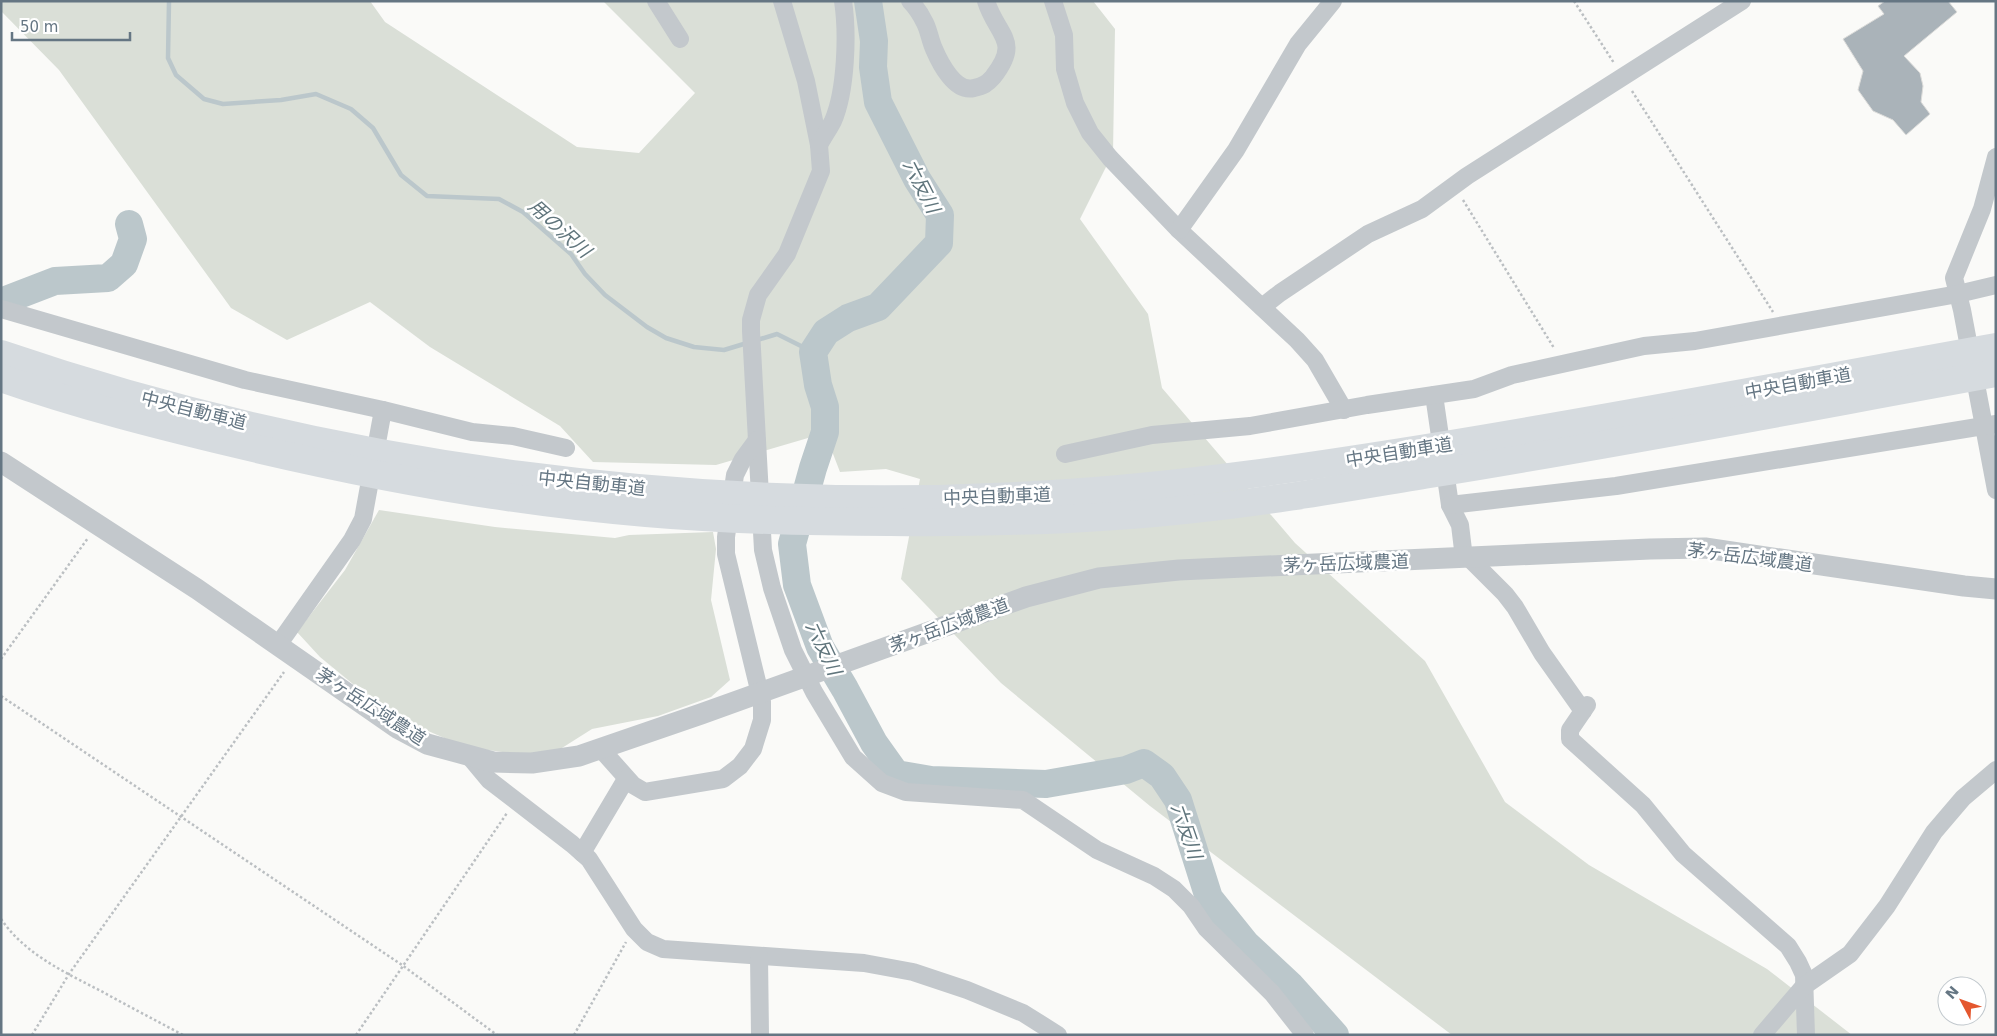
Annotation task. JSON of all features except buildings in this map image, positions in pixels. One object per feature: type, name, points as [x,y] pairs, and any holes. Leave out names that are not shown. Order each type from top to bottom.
[{"type":"highway","name":"中央自動車道","points":[[1,354],[48,370],[171,405],[293,435],[515,474],[644,501],[811,522],[944,511],[1056,494],[1188,481],[1326,464],[1561,426],[1996,347]]},
{"type":"highway","name":"中央自動車道","points":[[944,511],[1058,519],[1194,509],[1331,490],[1564,452],[1996,373]]},
{"type":"highway","name":"中央自動車道","points":[[1,378],[40,392],[164,427],[288,457],[413,482],[541,501],[644,501]]},
{"type":"street","points":[[656,1],[680,39]]},
{"type":"street","points":[[782,1],[806,81],[819,145],[821,171],[787,254],[758,295],[751,320],[751,331],[763,550],[772,588],[793,650],[814,692],[853,757],[882,783],[906,792],[1023,800],[1097,850],[1154,876],[1174,889],[1191,906],[1206,928],[1272,993],[1305,1035]]},
{"type":"street","points":[[819,145],[833,121],[841,93],[846,21],[843,1]]},
{"type":"street","points":[[910,1],[926,24],[934,49],[945,70],[959,87],[970,89],[987,84],[999,69],[1008,52],[1004,36],[986,1]]},
{"type":"street","points":[[1053,1],[1064,35],[1064,69],[1075,103],[1090,133],[1110,158],[1179,230],[1297,340],[1315,360],[1344,410]]},
{"type":"street","points":[[1179,230],[1236,150],[1298,44],[1333,1]]},
{"type":"street","points":[[1262,307],[1368,234],[1422,209],[1622,76],[1742,1]]},
{"type":"street","points":[[1996,157],[1982,210],[1954,278],[1986,421],[1996,490]]},
{"type":"street","points":[[1065,454],[1152,435],[1250,426],[1344,410],[1434,402],[1512,375],[1564,365],[1594,356],[1644,346],[1696,341],[1781,326],[1960,302],[1996,285]]},
{"type":"street","points":[[1,308],[244,380],[382,414],[472,432],[513,436],[566,448]]},
{"type":"street","points":[[1434,402],[1450,505],[1460,525],[1467,558],[1506,594],[1542,653],[1585,708],[1570,730],[1570,739],[1643,805],[1683,854],[1788,946],[1804,975],[1806,1035]]},
{"type":"street","points":[[287,651],[363,519],[382,414]]},
{"type":"street","points":[[1450,505],[1616,486],[1986,421]]},
{"type":"street","points":[[600,748],[626,779],[645,792],[723,779],[740,766],[753,749],[762,720],[762,702],[726,554],[726,537],[735,475],[743,459],[757,440]]},
{"type":"street","name":"茅ヶ岳広域農道","points":[[1,462],[197,589],[397,728],[427,744],[493,762],[532,763],[579,756],[1026,597],[1099,578],[1152,572],[1705,548],[1996,589]]},
{"type":"street","points":[[468,756],[489,780],[582,854],[603,879],[634,929],[647,942],[663,949],[864,963],[913,972],[967,990],[1023,1013],[1058,1035]]},
{"type":"street","points":[[1762,1035],[1804,986],[1850,954],[1887,906],[1934,832],[1963,798],[1996,770]]},
{"type":"street","points":[[582,854],[626,779]]},
{"type":"street","points":[[759,956],[760,1035]]},
{"type":"path","points":[[1574,1],[1781,326]]},
{"type":"path","points":[[1454,186],[1564,365]]},
{"type":"path","points":[[1,659],[97,525]]},
{"type":"path","points":[[32,1035],[69,974],[180,818],[287,651]]},
{"type":"path","points":[[1,696],[180,818],[402,965],[497,1035]]},
{"type":"path","points":[[356,1035],[515,800]]},
{"type":"path","points":[[1,919],[10,932],[31,951],[69,974],[183,1035]]},
{"type":"path","points":[[574,1035],[634,929]]},
{"type":"shaded area","points":[[1,1],[370,1],[385,22],[577,147],[639,153],[695,93],[603,1],[1093,1],[1115,29],[1113,153],[1080,219],[1148,314],[1162,388],[1295,543],[1425,661],[1505,802],[1589,865],[1767,969],[1852,1035],[1452,1035],[1150,806],[1001,683],[901,579],[920,479],[886,469],[840,472],[825,433],[716,465],[593,462],[560,426],[430,347],[370,302],[287,340],[231,308],[59,70],[1,11]]},
{"type":"shaded area","points":[[379,510],[495,527],[615,538],[629,535],[713,532],[716,549],[711,600],[730,680],[711,697],[658,716],[592,729],[554,753],[510,753],[465,747],[419,727],[359,689],[320,657],[297,632],[345,570]]},
{"type":"waterway","name":"用の沢川","points":[[169,1],[168,58],[176,75],[204,99],[223,104],[281,100],[316,94],[351,109],[373,128],[401,175],[427,196],[499,199],[523,212],[571,254],[585,274],[605,295],[647,327],[666,338],[694,347],[724,350],[747,343]]},
{"type":"waterway","name":"六反川","points":[[868,1],[874,41],[873,67],[878,102],[917,179],[940,215],[939,243],[878,307],[848,318],[826,332],[813,352],[818,385],[825,407],[825,432],[792,544],[797,585],[820,647],[874,743],[896,774],[931,780],[1046,784],[1126,770],[1144,763],[1162,776],[1178,800],[1209,898],[1246,944],[1291,986],[1335,1035]]},
{"type":"waterway","points":[[3,301],[55,281],[108,278],[124,264],[133,239],[129,224]]},
{"type":"waterway","name":"用の沢川","points":[[754,341],[777,334],[813,352]]}]
